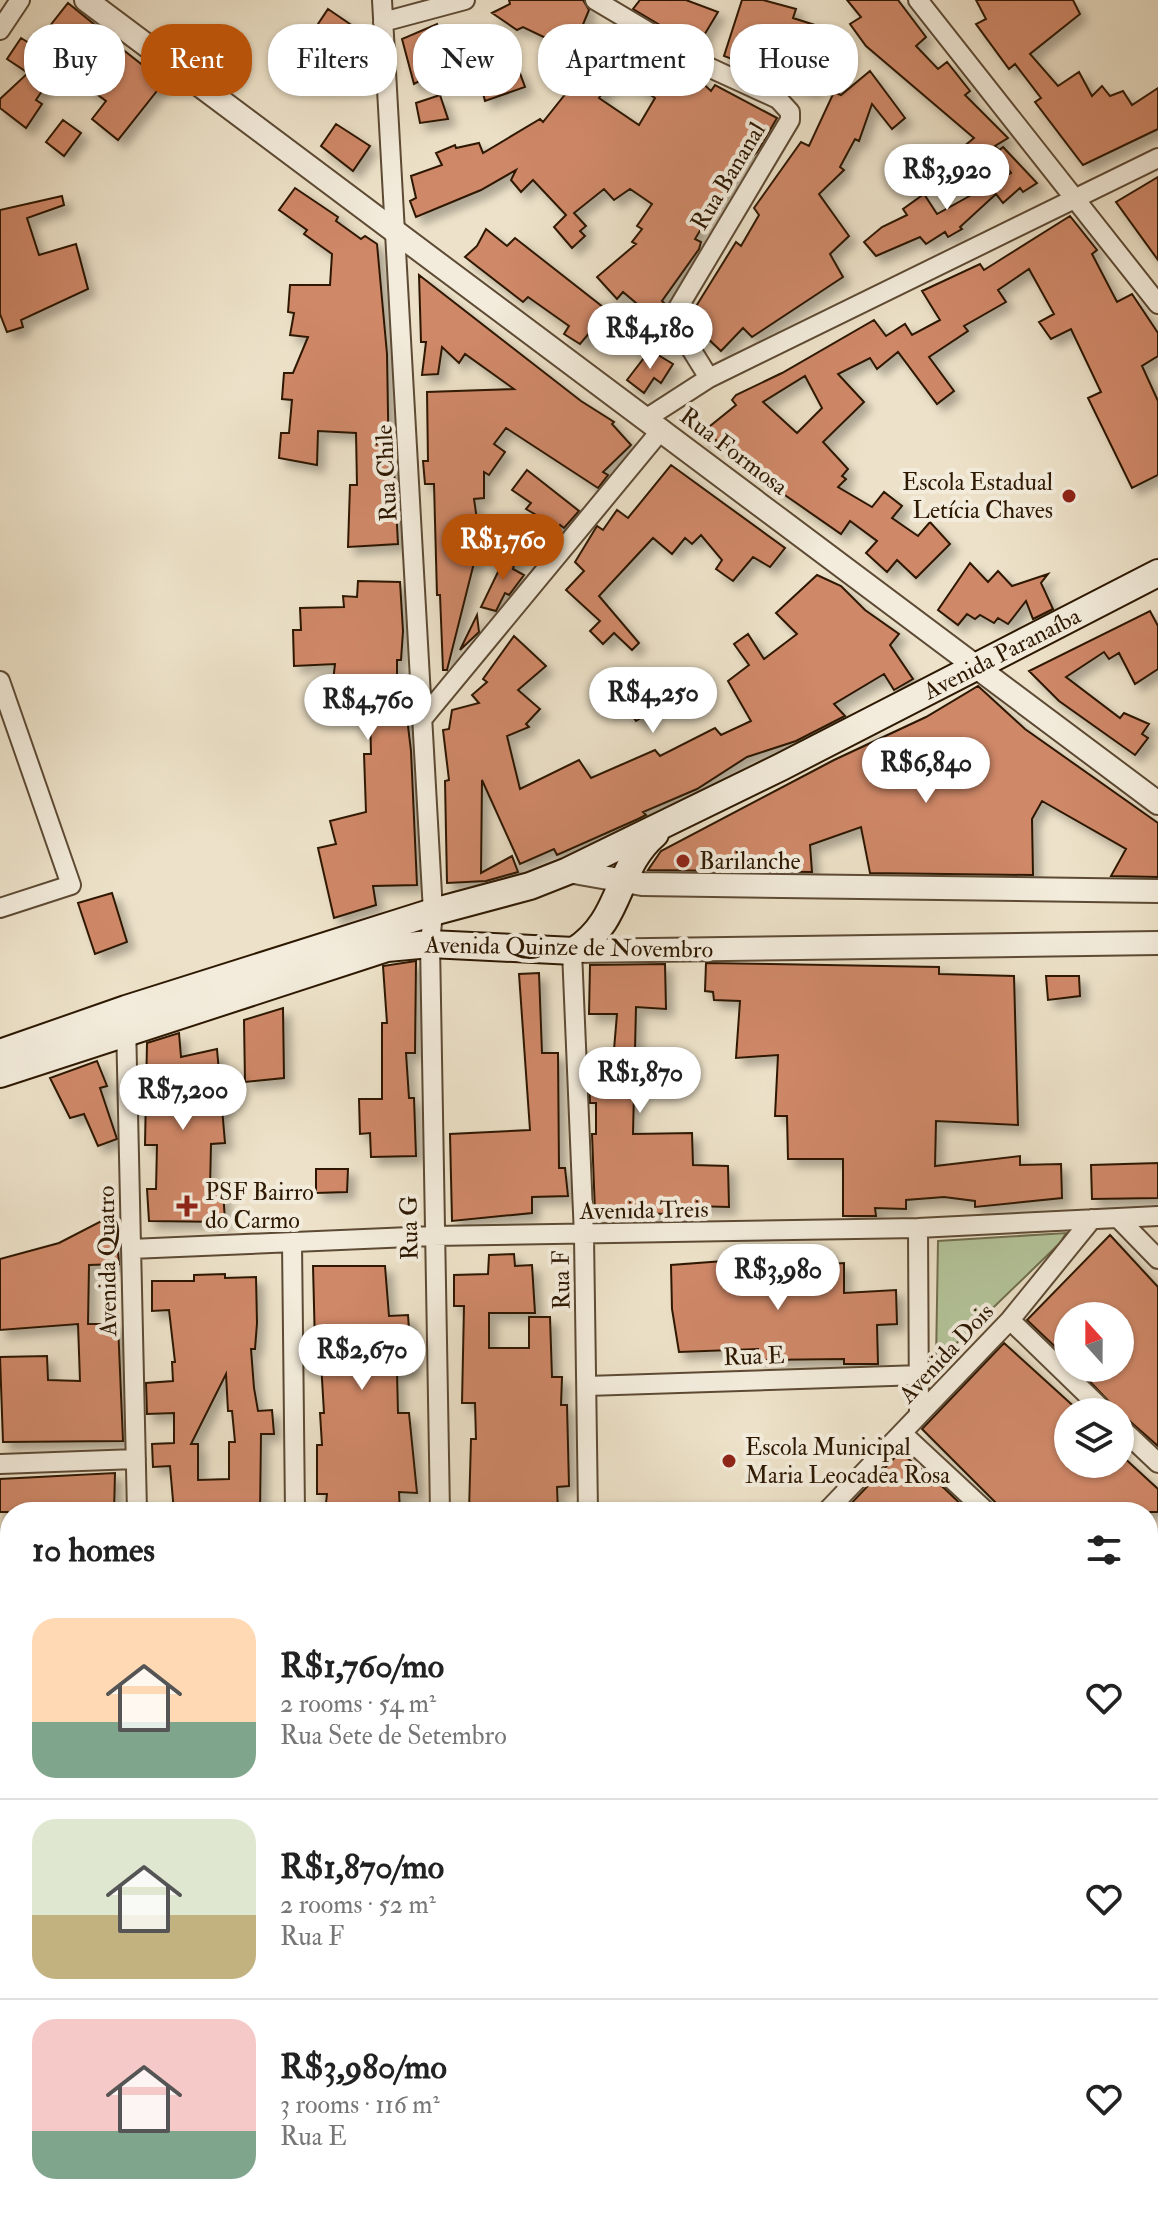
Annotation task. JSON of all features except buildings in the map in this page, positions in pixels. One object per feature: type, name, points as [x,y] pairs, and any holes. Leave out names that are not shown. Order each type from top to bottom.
[{"type":"main road","name":"Avenida Paranaíba","points":[[673,819],[1158,573]]},
{"type":"main road","name":"Avenida Quinze de Novembro","points":[[0,1074],[126,1020],[433,912],[498,896],[568,871],[673,819]]},
{"type":"main road","points":[[573,951],[602,929],[643,844],[673,819]]},
{"type":"main road","name":"Avenida Quinze de Novembro","points":[[0,1053],[387,948],[430,944],[573,951]]},
{"type":"street","points":[[0,30],[20,0]]},
{"type":"street","name":"Rua Formosa","points":[[86,0],[1158,803]]},
{"type":"street","name":"Rua Chile","points":[[382,0],[424,717],[433,912],[430,944]]},
{"type":"street","points":[[383,22],[465,0]]},
{"type":"street","name":"Rua Bananal","points":[[595,0],[706,66],[778,99],[790,112],[790,120],[678,308],[678,328],[709,378]]},
{"type":"street","points":[[918,0],[1158,304]]},
{"type":"street","points":[[424,717],[654,423],[709,378],[1158,158]]},
{"type":"street","points":[[0,681],[71,885],[0,908]]},
{"type":"street","points":[[568,871],[624,882],[1158,891]]},
{"type":"street","name":"Avenida Quinze de Novembro","points":[[573,951],[1158,943]]},
{"type":"street","name":"Rua G","points":[[430,944],[440,1502]]},
{"type":"street","name":"Rua F","points":[[573,951],[584,1236],[588,1502]]},
{"type":"street","name":"Avenida Quatro","points":[[126,1020],[137,1502]]},
{"type":"street","name":"Avenida Treis","points":[[131,1249],[433,1236],[584,1236],[918,1228],[1158,1216]]},
{"type":"street","points":[[1118,1218],[1158,1259]]},
{"type":"street","name":"Avenida Dois","points":[[836,1502],[1010,1320],[1092,1219]]},
{"type":"street","points":[[918,1228],[919,1415]]},
{"type":"street","points":[[292,1242],[295,1502]]},
{"type":"street","points":[[1010,1320],[1091,1398]]},
{"type":"street","name":"Rua E","points":[[587,1386],[921,1375]]},
{"type":"street","points":[[902,1433],[976,1502]]},
{"type":"street","points":[[1134,1440],[1158,1463]]},
{"type":"street","points":[[0,1464],[136,1459]]},
{"type":"green space","points":[[1066,1233],[1060,1243],[936,1363],[938,1241]]},
{"type":"place","name":"Escola Estadual Letícia Chaves","points":[[1069,496]]},
{"type":"place","name":"Barilanche","points":[[683,861]]},
{"type":"place","name":"PSF Bairro do Carmo","points":[[187,1206]]},
{"type":"place","name":"Escola Municipal Maria Leocadea Rosa","points":[[729,1461]]}]
